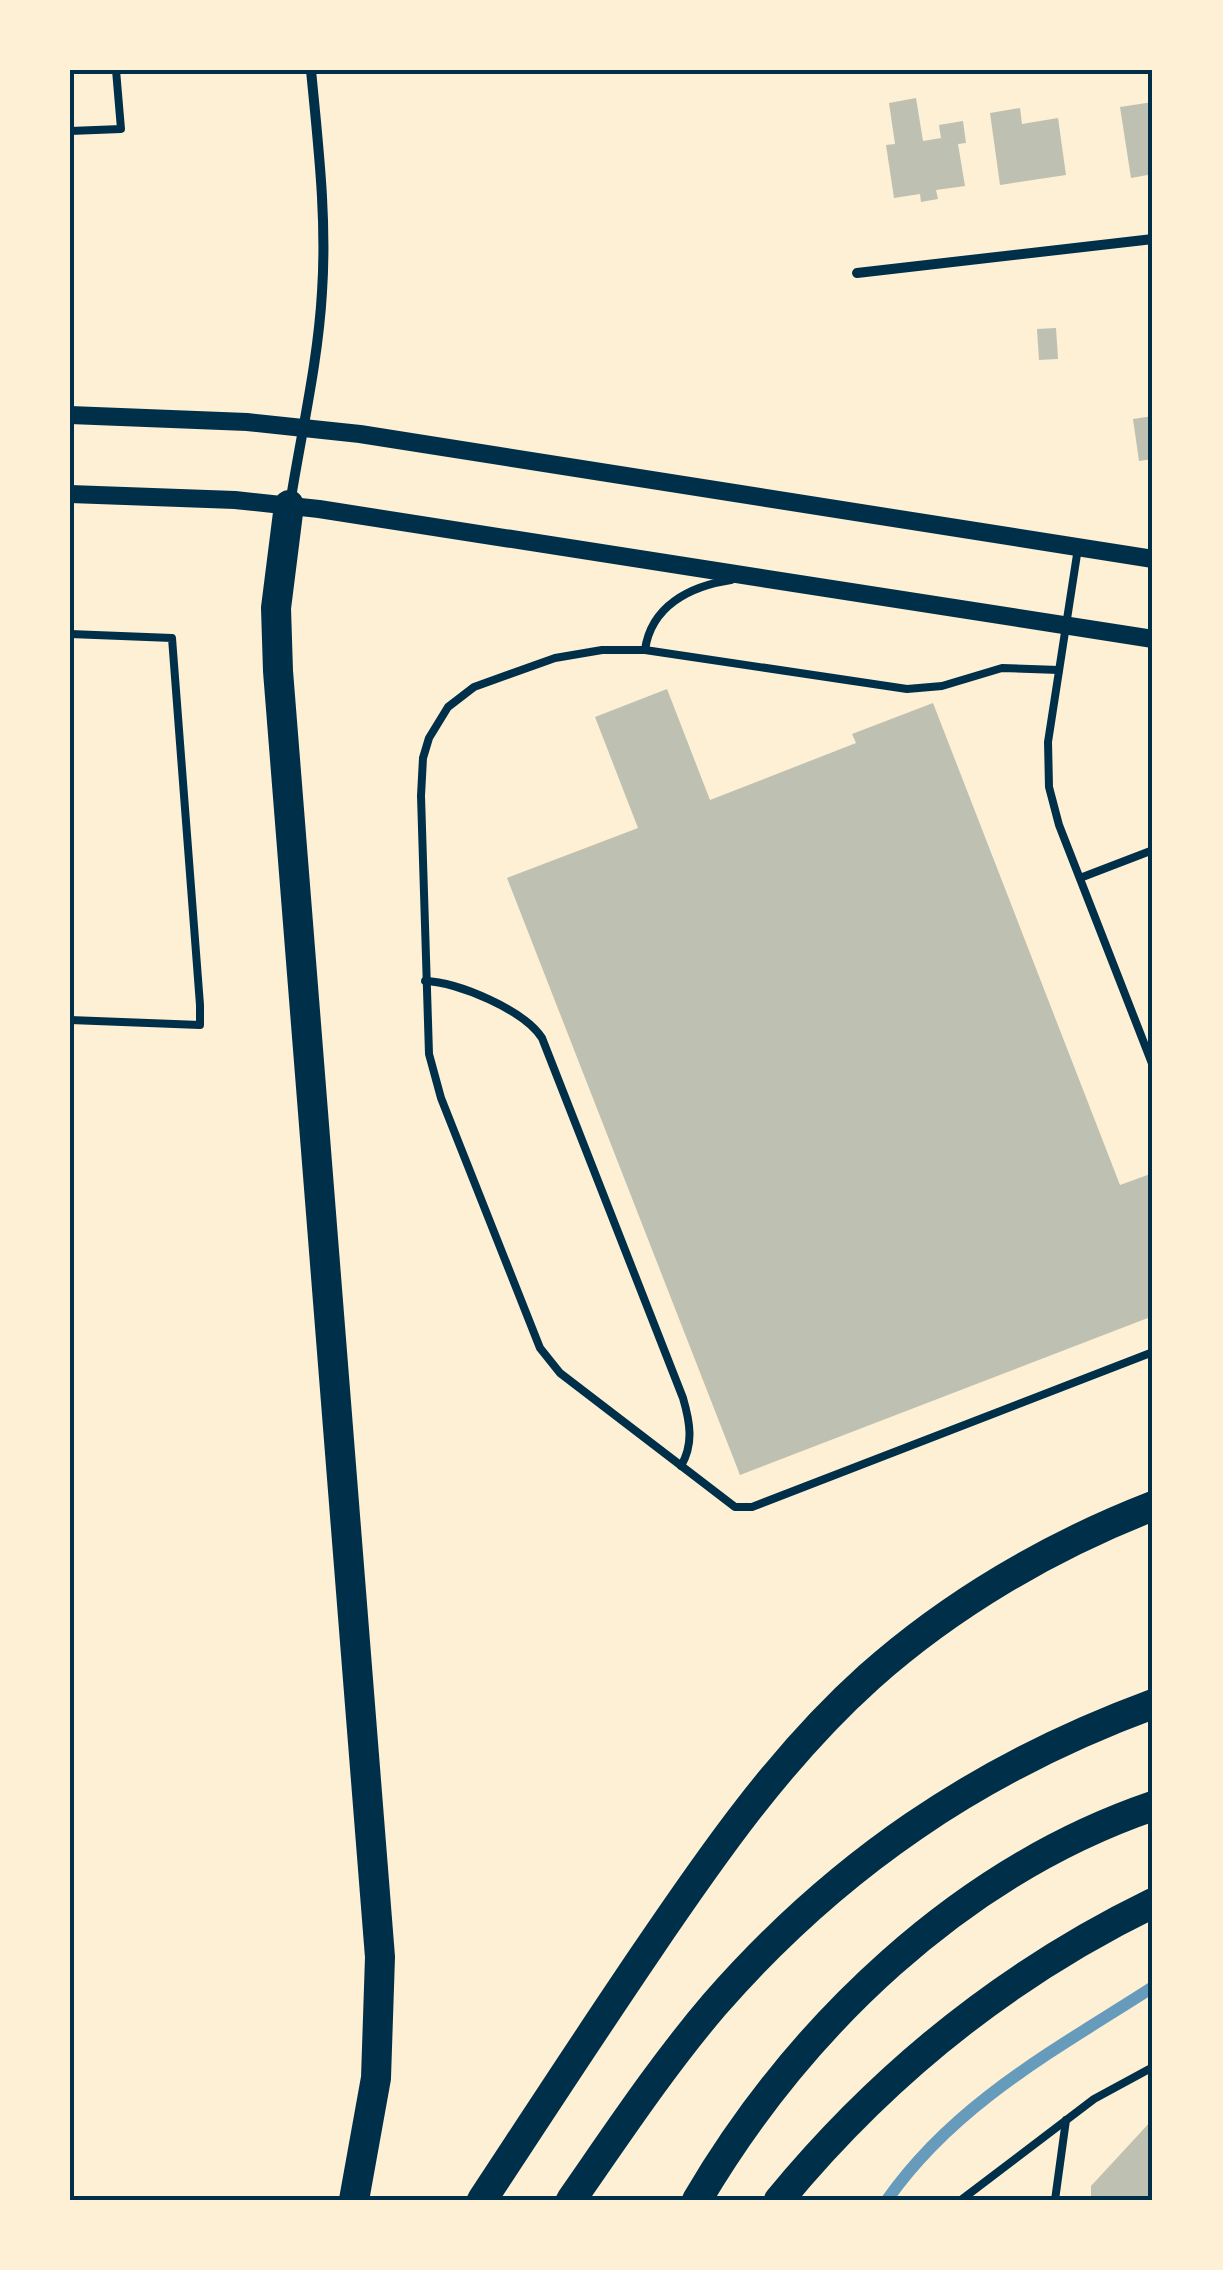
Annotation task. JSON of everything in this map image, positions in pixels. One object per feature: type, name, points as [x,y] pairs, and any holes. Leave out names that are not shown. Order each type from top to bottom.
[{"type":"highway","points":[[290,505],[276,608],[278,670],[380,1957],[376,2078],[354,2200]]},
{"type":"highway","points":[[482,2200],[706,1864],[782,1766],[868,1678],[940,1620],[1005,1578],[1153,1506]]},
{"type":"highway","points":[[1102,1528],[1153,1516]]},
{"type":"highway","points":[[570,2200],[713,2006],[798,1917],[880,1848],[944,1804],[1042,1752],[1153,1704]]},
{"type":"highway","points":[[697,2200],[746,2125],[820,2035],[896,1960],[978,1895],[1042,1856],[1153,1806]]},
{"type":"highway","points":[[779,2200],[838,2133],[926,2049],[1018,1982],[1153,1903]]},
{"type":"street","points":[[290,505],[320,324],[324,260],[324,217],[310,70]]},
{"type":"street","points":[[857,274],[1153,239]]},
{"type":"street","points":[[70,414],[302,427],[1153,559]]},
{"type":"street","points":[[70,494],[290,505],[1153,639]]},
{"type":"lane","points":[[70,131],[121,129],[116,70]]},
{"type":"lane","points":[[1078,548],[1048,742],[1048,776],[1054,808],[1153,1066]]},
{"type":"lane","points":[[645,650],[651,624],[670,603],[704,586],[753,578]]},
{"type":"lane","points":[[70,634],[172,638],[200,1025],[70,1020]]},
{"type":"lane","points":[[1059,670],[1002,668],[942,686],[907,688],[645,650],[580,653],[498,676],[461,696],[438,722],[423,758],[427,1030],[434,1074],[540,1348],[560,1373],[730,1505],[747,1508],[1153,1352]]},
{"type":"lane","points":[[1080,878],[1153,850]]},
{"type":"lane","points":[[425,981],[461,988],[514,1013],[542,1038],[683,1398],[690,1442],[680,1466]]},
{"type":"lane","points":[[961,2200],[1094,2099],[1153,2067]]},
{"type":"lane","points":[[1055,2200],[1066,2120]]},
{"type":"building","points":[[916,98],[923,141],[941,138],[939,125],[963,121],[966,143],[958,144],[965,186],[936,190],[938,199],[921,202],[920,194],[894,198],[886,145],[895,144],[889,103]]},
{"type":"building","points":[[1153,102],[1153,174],[1131,178],[1120,107]]},
{"type":"building","points":[[1020,108],[1022,124],[1058,118],[1066,175],[1000,185],[990,113]]},
{"type":"building","points":[[1056,328],[1058,359],[1039,360],[1037,329]]},
{"type":"building","points":[[1153,416],[1153,459],[1139,461],[1133,419]]},
{"type":"building","points":[[667,689],[710,800],[856,743],[852,734],[933,703],[1120,1185],[1153,1173],[1153,1316],[740,1475],[507,878],[638,828],[595,717]]},
{"type":"building","points":[[1153,2119],[1153,2200],[1091,2200],[1091,2186]]},
{"type":"waterway","points":[[887,2200],[943,2135],[975,2107],[1153,1987]]}]
